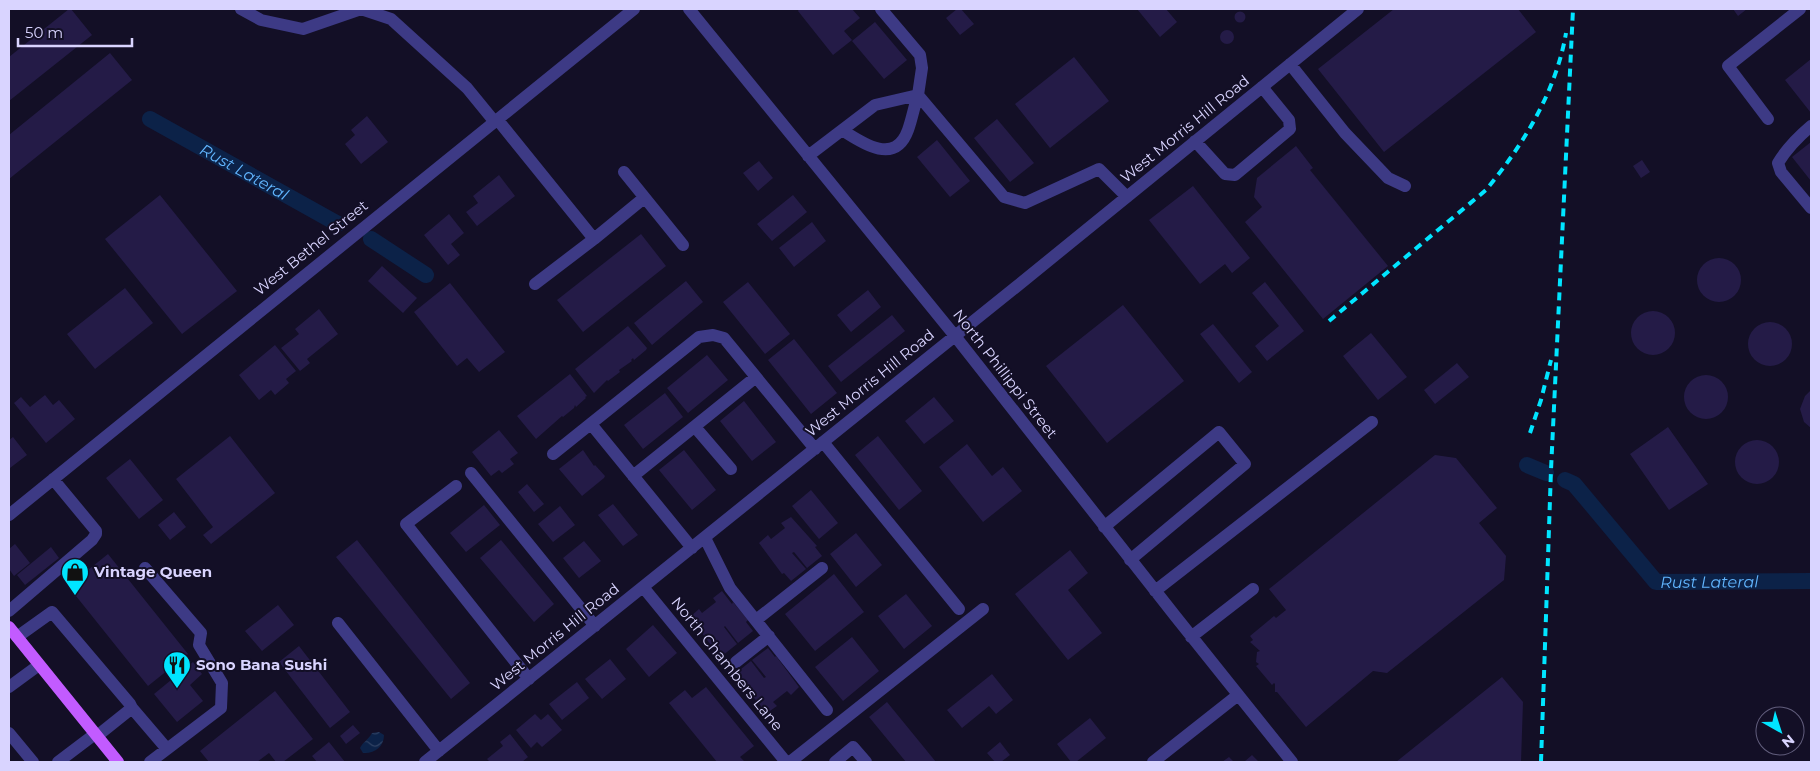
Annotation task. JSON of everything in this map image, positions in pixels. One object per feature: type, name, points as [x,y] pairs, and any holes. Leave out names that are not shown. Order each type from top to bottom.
[{"type":"main road","points":[[13,632],[118,762]]},
{"type":"street","points":[[241,9],[261,20],[303,29],[361,9],[391,18],[467,88],[594,239]]},
{"type":"street","name":"West Bethel Street","points":[[11,507],[53,478],[634,9]]},
{"type":"street","name":"North Phillippi Street","points":[[689,9],[955,336],[1130,560],[1292,762]]},
{"type":"street","points":[[842,130],[871,148],[889,149],[902,141],[908,131],[918,95],[922,68],[920,55],[881,9]]},
{"type":"street","name":"West Morris Hill Road","points":[[425,762],[819,446],[1358,9]]},
{"type":"street","points":[[1768,119],[1728,66],[1800,9]]},
{"type":"street","points":[[1290,64],[1345,133],[1388,178],[1405,186]]},
{"type":"street","points":[[1195,142],[1225,174],[1235,175],[1290,129],[1289,120],[1262,87]]},
{"type":"street","points":[[808,156],[875,106],[918,95]]},
{"type":"street","points":[[918,95],[1004,198],[1025,203],[1099,169],[1127,197]]},
{"type":"street","points":[[1811,126],[1795,140],[1778,163],[1781,172],[1811,208]]},
{"type":"street","points":[[624,172],[683,245]]},
{"type":"street","points":[[535,284],[644,198]]},
{"type":"street","points":[[553,454],[699,337],[712,335],[724,338],[959,609]]},
{"type":"street","points":[[634,476],[756,377]]},
{"type":"street","points":[[1155,591],[1372,422]]},
{"type":"street","points":[[591,424],[692,548]]},
{"type":"street","points":[[695,427],[731,469]]},
{"type":"street","points":[[1104,527],[1219,432],[1245,464],[1130,560]]},
{"type":"street","points":[[471,473],[595,626]]},
{"type":"street","points":[[9,611],[92,540],[96,534],[96,531],[53,478]]},
{"type":"street","points":[[456,486],[406,524],[529,679]]},
{"type":"street","points":[[704,538],[730,588],[827,710]]},
{"type":"street","points":[[145,568],[201,633],[199,645],[222,683],[221,708],[150,762]]},
{"type":"street","points":[[756,620],[822,568]]},
{"type":"street","name":"North Chambers Lane","points":[[644,587],[786,762]]},
{"type":"street","points":[[1191,637],[1253,589]]},
{"type":"street","points":[[790,762],[982,609]]},
{"type":"street","points":[[13,632],[52,612],[167,749]]},
{"type":"street","points":[[338,623],[439,750]]},
{"type":"street","points":[[736,662],[769,636]]},
{"type":"street","points":[[9,687],[39,665]]},
{"type":"street","points":[[1153,762],[1238,694]]},
{"type":"street","points":[[58,762],[132,708]]},
{"type":"street","points":[[9,733],[33,762]]},
{"type":"street","points":[[835,762],[853,747],[866,762]]},
{"type":"water","points":[[379,732],[384,735],[384,739],[378,749],[363,753],[360,748],[363,744],[372,733]]},
{"type":"building","points":[[69,9],[92,35],[9,101],[9,57]]},
{"type":"building","points":[[799,9],[852,9],[860,18],[844,31],[852,40],[833,55],[798,11]]},
{"type":"building","points":[[957,9],[961,9],[974,24],[960,35],[946,18]]},
{"type":"building","points":[[1137,9],[1166,9],[1177,22],[1160,37]]},
{"type":"building","points":[[1394,9],[1518,9],[1536,32],[1384,152],[1318,69]]},
{"type":"building","points":[[1733,9],[1747,9],[1738,16]]},
{"type":"building","points":[[1238,12],[1242,12],[1245,17],[1244,21],[1238,22],[1235,19],[1235,15]]},
{"type":"building","points":[[875,22],[907,60],[884,79],[852,41]]},
{"type":"building","points":[[1224,30],[1230,30],[1234,37],[1230,44],[1224,44],[1220,40],[1220,34]]},
{"type":"building","points":[[110,53],[132,80],[9,179],[9,135]]},
{"type":"building","points":[[1074,57],[1109,101],[1050,148],[1015,104]]},
{"type":"building","points":[[1811,59],[1811,113],[1785,80]]},
{"type":"building","points":[[367,116],[388,142],[361,164],[345,144],[355,135],[351,130]]},
{"type":"building","points":[[997,119],[1034,163],[1010,182],[974,138]]},
{"type":"building","points":[[937,140],[970,181],[950,197],[917,157]]},
{"type":"building","points":[[1811,142],[1811,181],[1792,157]]},
{"type":"building","points":[[1296,146],[1313,168],[1310,170],[1388,266],[1323,319],[1245,222],[1262,207],[1254,197],[1257,178]]},
{"type":"building","points":[[1642,160],[1650,172],[1641,178],[1633,166]]},
{"type":"building","points":[[759,161],[773,178],[758,191],[743,173]]},
{"type":"building","points":[[499,175],[515,196],[477,226],[466,212],[478,203],[473,196]]},
{"type":"building","points":[[1193,186],[1250,258],[1232,273],[1225,264],[1200,284],[1149,220]]},
{"type":"building","points":[[160,195],[237,291],[182,334],[105,239]]},
{"type":"building","points":[[793,195],[807,212],[772,241],[757,224]]},
{"type":"building","points":[[449,214],[464,233],[451,244],[460,255],[448,265],[424,235]]},
{"type":"building","points":[[812,222],[826,241],[794,267],[779,248]]},
{"type":"building","points":[[641,234],[666,266],[583,332],[557,300]]},
{"type":"building","points":[[1719,258],[1731,262],[1737,268],[1741,280],[1737,292],[1731,298],[1719,302],[1707,298],[1701,292],[1697,280],[1701,268],[1707,262]]},
{"type":"building","points":[[382,266],[417,298],[403,313],[368,281]]},
{"type":"building","points":[[686,281],[703,302],[652,345],[634,323]]},
{"type":"building","points":[[748,282],[790,334],[765,354],[723,302]]},
{"type":"building","points":[[1265,282],[1304,331],[1267,361],[1255,346],[1279,326],[1252,293]]},
{"type":"building","points":[[450,283],[505,352],[479,372],[467,358],[457,366],[414,312]]},
{"type":"building","points":[[125,288],[153,323],[95,369],[67,334]]},
{"type":"building","points":[[868,290],[881,307],[851,332],[837,315]]},
{"type":"building","points":[[1123,305],[1184,381],[1107,443],[1046,366]]},
{"type":"building","points":[[319,309],[338,334],[307,359],[310,363],[300,371],[281,348],[299,334],[295,329]]},
{"type":"building","points":[[1653,311],[1665,315],[1671,321],[1675,333],[1671,345],[1665,351],[1653,355],[1641,351],[1635,345],[1631,333],[1635,321],[1641,315]]},
{"type":"building","points":[[892,315],[905,331],[841,382],[828,366]]},
{"type":"building","points":[[1770,322],[1782,326],[1788,332],[1792,344],[1788,356],[1782,362],[1770,366],[1758,362],[1752,356],[1748,344],[1752,332],[1758,326]]},
{"type":"building","points":[[1213,324],[1252,372],[1239,383],[1200,334]]},
{"type":"building","points":[[628,326],[647,348],[646,350],[634,360],[633,358],[632,361],[619,370],[620,372],[607,380],[594,393],[575,369]]},
{"type":"building","points":[[1371,333],[1407,377],[1378,400],[1343,356]]},
{"type":"building","points":[[794,339],[837,393],[811,414],[768,360]]},
{"type":"building","points":[[275,345],[296,371],[286,379],[289,383],[275,395],[271,390],[259,400],[239,375]]},
{"type":"building","points":[[707,355],[728,380],[688,413],[667,388]]},
{"type":"building","points":[[1457,363],[1469,377],[1435,404],[1424,390]]},
{"type":"building","points":[[570,374],[587,396],[586,398],[576,407],[575,405],[574,408],[536,439],[517,416]]},
{"type":"building","points":[[1706,375],[1718,379],[1724,385],[1728,397],[1724,409],[1718,415],[1706,419],[1694,415],[1688,409],[1684,397],[1688,385],[1694,379]]},
{"type":"building","points":[[1811,390],[1811,428],[1804,422],[1800,409],[1805,396]]},
{"type":"building","points":[[665,393],[683,417],[643,449],[624,425]]},
{"type":"building","points":[[45,395],[53,405],[59,400],[75,419],[46,443],[14,403],[21,397],[30,407]]},
{"type":"building","points":[[934,397],[954,421],[924,444],[905,421]]},
{"type":"building","points":[[744,401],[776,442],[752,461],[720,421]]},
{"type":"building","points":[[1668,427],[1708,484],[1669,510],[1630,454]]},
{"type":"building","points":[[499,430],[518,453],[510,459],[514,464],[502,473],[499,470],[491,476],[472,452]]},
{"type":"building","points":[[230,436],[275,493],[211,544],[203,535],[213,527],[176,479]]},
{"type":"building","points":[[878,436],[922,491],[899,510],[855,455]]},
{"type":"building","points":[[13,437],[27,455],[10,468],[9,440]]},
{"type":"building","points":[[1757,440],[1769,444],[1775,450],[1779,462],[1775,474],[1769,480],[1757,484],[1745,480],[1739,474],[1735,462],[1739,450],[1745,444]]},
{"type":"building","points":[[967,444],[992,476],[1003,467],[1022,491],[983,522],[939,467]]},
{"type":"building","points":[[583,450],[594,466],[605,476],[582,496],[559,469]]},
{"type":"building","points":[[684,450],[716,490],[692,510],[659,470]]},
{"type":"building","points":[[1435,455],[1456,458],[1497,508],[1479,523],[1506,556],[1504,580],[1387,673],[1373,671],[1306,727],[1275,692],[1275,684],[1272,685],[1256,666],[1259,664],[1256,662],[1257,652],[1260,651],[1250,642],[1253,640],[1250,636],[1274,616],[1276,618],[1286,610],[1269,589]]},
{"type":"building","points":[[130,459],[163,500],[139,519],[106,478]]},
{"type":"building","points":[[527,484],[544,504],[534,512],[518,492]]},
{"type":"building","points":[[811,490],[838,523],[819,539],[792,506]]},
{"type":"building","points":[[613,504],[638,535],[623,546],[598,515]]},
{"type":"building","points":[[484,505],[500,525],[466,552],[450,533]]},
{"type":"building","points":[[560,506],[575,525],[553,542],[538,524]]},
{"type":"building","points":[[174,512],[186,527],[170,540],[158,525]]},
{"type":"building","points":[[791,517],[817,546],[815,547],[822,556],[807,568],[794,552],[792,553],[806,569],[791,581],[784,573],[782,574],[759,543],[768,535],[771,539],[785,528],[781,523]]},
{"type":"building","points":[[856,533],[882,565],[856,587],[830,554]]},
{"type":"building","points":[[357,540],[470,683],[451,699],[336,557]]},
{"type":"building","points":[[501,540],[554,604],[534,622],[480,558]]},
{"type":"building","points":[[584,541],[601,561],[579,578],[563,558]]},
{"type":"building","points":[[15,544],[30,563],[14,576],[9,569],[9,549]]},
{"type":"building","points":[[51,547],[59,558],[25,585],[17,575]]},
{"type":"building","points":[[1070,550],[1088,573],[1068,590],[1102,633],[1068,660],[1015,594]]},
{"type":"building","points":[[108,554],[188,654],[148,686],[68,586]]},
{"type":"building","points":[[834,574],[864,612],[815,651],[785,614]]},
{"type":"building","points":[[722,591],[748,620],[746,622],[753,631],[738,643],[725,626],[737,644],[722,656],[715,647],[713,648],[690,617],[699,609],[702,613],[716,602],[713,598]]},
{"type":"building","points":[[906,594],[932,626],[904,649],[878,616]]},
{"type":"building","points":[[278,605],[294,625],[262,651],[245,631]]},
{"type":"building","points":[[653,625],[677,653],[649,677],[626,649]]},
{"type":"building","points":[[852,637],[879,671],[843,701],[815,667]]},
{"type":"building","points":[[299,646],[350,712],[330,728],[279,662]]},
{"type":"building","points":[[768,648],[799,687],[791,695],[787,691],[773,702],[777,706],[767,713],[742,684],[743,682],[736,673],[751,661],[764,678],[766,677],[752,660]]},
{"type":"building","points":[[610,659],[626,679],[602,699],[585,679]]},
{"type":"building","name":"Sono Bana Sushi","points":[[193,662],[202,674],[190,685],[203,701],[177,722],[154,694]]},
{"type":"building","points":[[992,674],[1013,700],[996,714],[989,706],[962,728],[947,710]]},
{"type":"building","points":[[1502,677],[1523,702],[1521,762],[1396,762]]},
{"type":"building","points":[[577,682],[589,698],[562,720],[549,704]]},
{"type":"building","points":[[706,687],[754,746],[740,757],[745,762],[717,762],[669,703],[685,690],[692,698]]},
{"type":"building","points":[[275,691],[313,739],[283,762],[276,762],[269,753],[257,762],[209,762],[200,751]]},
{"type":"building","points":[[887,702],[936,762],[906,762],[869,717]]},
{"type":"building","points":[[535,714],[541,720],[548,714],[562,730],[542,747],[537,742],[531,748],[516,730]]},
{"type":"building","points":[[1090,718],[1106,738],[1076,762],[1071,762],[1057,744]]},
{"type":"building","points":[[353,725],[360,733],[346,744],[340,736]]},
{"type":"building","points":[[510,734],[528,757],[522,762],[490,762],[487,759],[503,746],[500,742]]},
{"type":"building","points":[[329,742],[345,762],[317,762],[312,756]]},
{"type":"building","points":[[1000,742],[1010,755],[1001,762],[995,762],[987,753]]},
{"type":"building","points":[[1252,755],[1259,762],[1244,762]]},
{"type":"building","points":[[1229,757],[1234,762],[1222,762]]},
{"type":"waterway","name":"Rust Lateral","points":[[150,119],[338,224]]},
{"type":"waterway","name":"Rust Lateral","points":[[371,239],[426,275]]},
{"type":"waterway","name":"Rust Lateral","points":[[1527,465],[1546,473]]},
{"type":"waterway","name":"Rust Lateral","points":[[1565,480],[1574,484],[1656,582],[1811,581]]},
{"type":"railway","points":[[1541,762],[1551,470],[1573,9]]},
{"type":"railway","points":[[1329,321],[1486,190],[1500,173],[1525,136],[1546,97],[1561,55],[1566,33]]},
{"type":"railway","points":[[1530,433],[1551,360]]},
{"type":"place","name":"Vintage Queen","points":[[75,596]]},
{"type":"place","name":"Sono Bana Sushi","points":[[177,689]]}]
